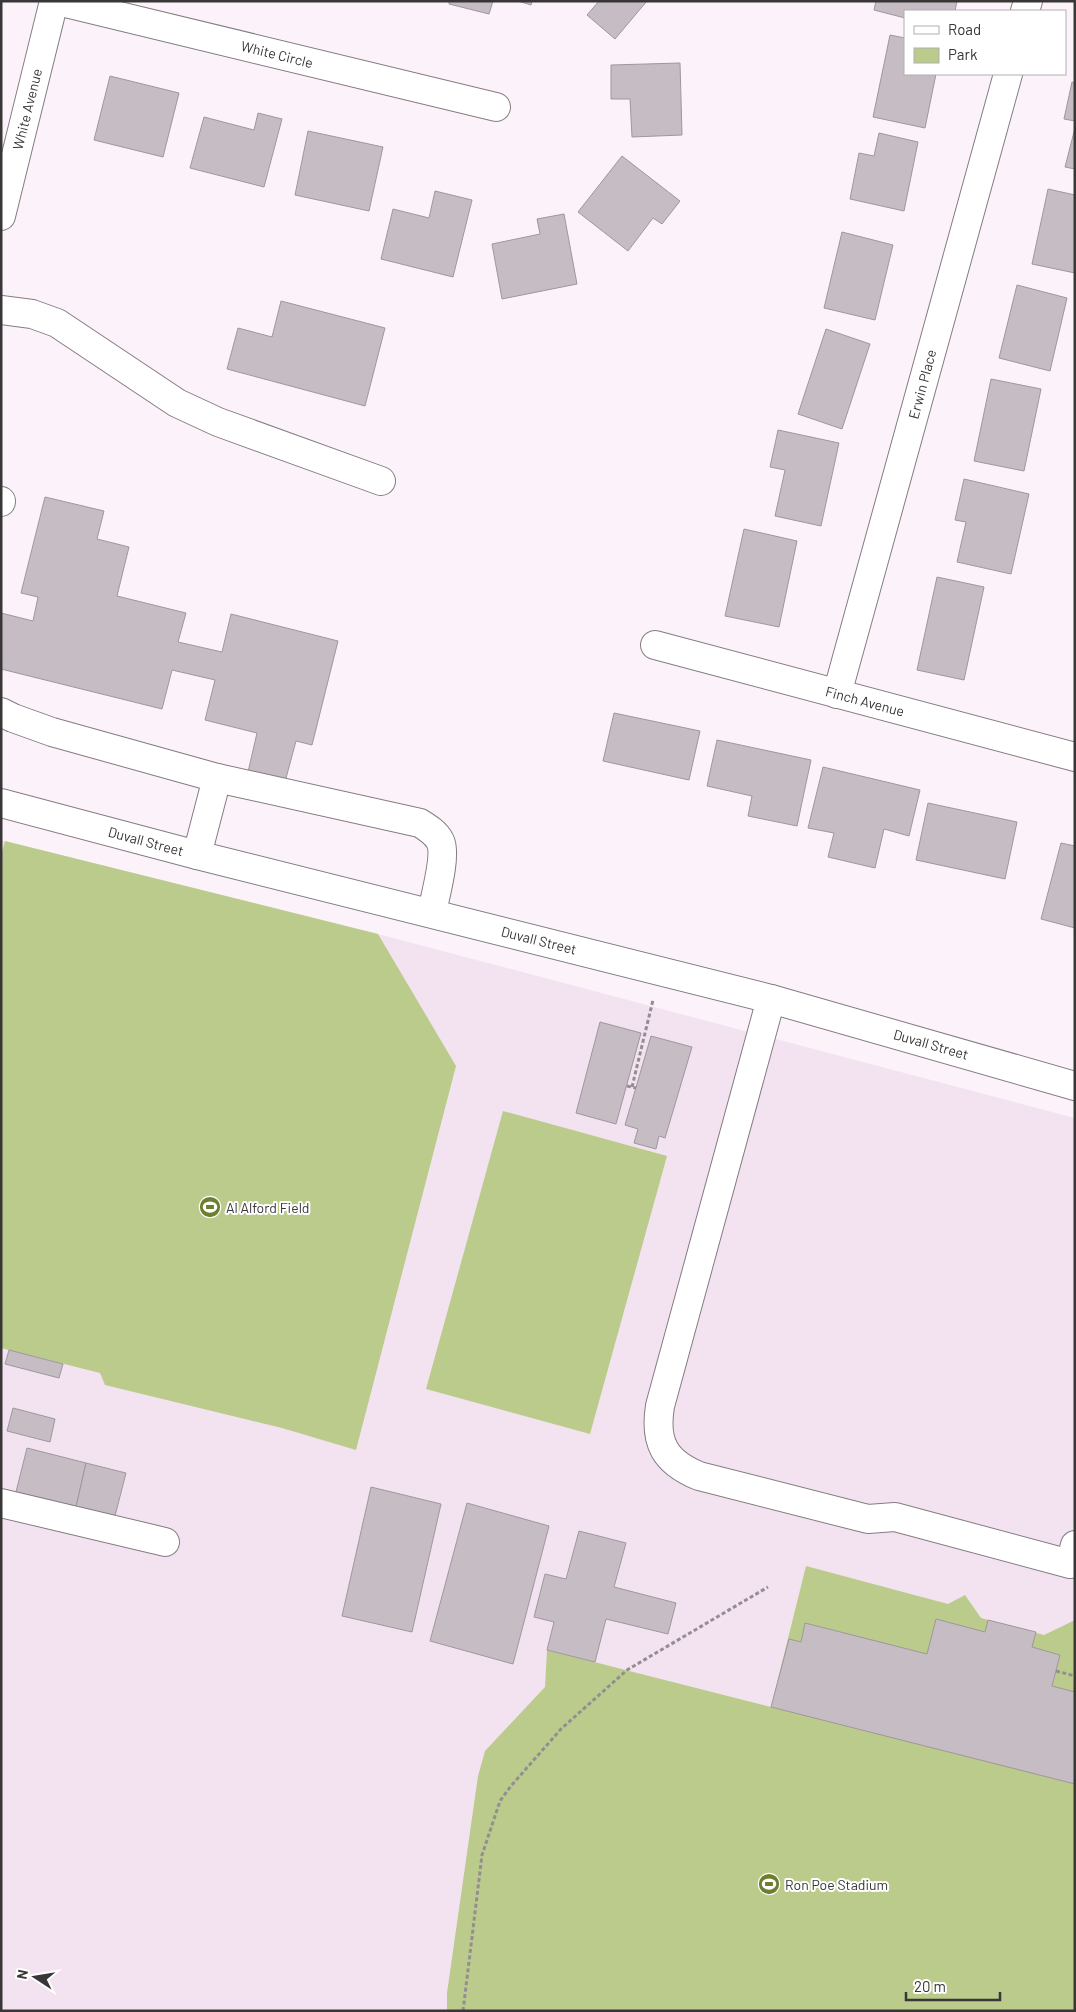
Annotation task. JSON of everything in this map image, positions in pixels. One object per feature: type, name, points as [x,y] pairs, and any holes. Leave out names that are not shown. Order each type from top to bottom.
[{"type":"street","name":"White Circle","points":[[55,1],[496,108]]},
{"type":"street","name":"White Avenue","points":[[1,216],[8,162],[55,1]]},
{"type":"street","name":"Erwin Place","points":[[837,694],[1008,75]]},
{"type":"street","points":[[1,310],[32,314],[57,323],[177,403],[218,422],[381,481]]},
{"type":"street","name":"Finch Avenue","points":[[655,645],[1075,758]]},
{"type":"street","points":[[1,712],[52,732],[217,778],[420,823],[432,830],[441,842],[442,855],[432,912]]},
{"type":"street","points":[[197,855],[217,778]]},
{"type":"street","name":"Duvall Street","points":[[1,803],[197,855],[432,912],[771,999],[1075,1086]]},
{"type":"street","points":[[771,999],[660,1406],[658,1427],[662,1448],[678,1466],[699,1476],[868,1519],[895,1517],[1070,1564],[1075,1546]]},
{"type":"street","points":[[1,1503],[164,1542]]},
{"type":"path","points":[[627,1086],[634,1088],[653,998]]},
{"type":"path","points":[[463,2011],[482,1855],[494,1817],[506,1793],[532,1760],[561,1729],[627,1670],[768,1587]]},
{"type":"path","points":[[1056,1671],[1075,1676]]},
{"type":"shaded area","points":[[1,840],[378,934],[1075,1118],[1075,2011],[1,2010]]},
{"type":"green space","name":"Al Alford Field","points":[[5,841],[378,934],[456,1066],[356,1450],[282,1428],[105,1385],[100,1373],[1,1348],[1,856]]},
{"type":"green space","points":[[503,1111],[667,1156],[590,1434],[426,1389]]},
{"type":"green space","name":"Ron Poe Stadium","points":[[806,1566],[948,1604],[965,1595],[981,1618],[1044,1635],[1075,1620],[1075,2011],[447,2011],[447,1993],[478,1776],[485,1751],[545,1687],[547,1650],[771,1707]]},
{"type":"building","points":[[449,1],[493,1],[489,14],[449,4]]},
{"type":"building","points":[[518,1],[532,1],[531,5]]},
{"type":"building","points":[[599,1],[647,1],[615,39],[587,15]]},
{"type":"building","points":[[876,1],[957,1],[955,10],[904,10],[904,18],[874,10]]},
{"type":"building","points":[[890,35],[904,38],[904,75],[936,75],[925,128],[873,117]]},
{"type":"building","points":[[680,63],[682,135],[632,137],[630,99],[611,99],[611,65]]},
{"type":"building","points":[[110,76],[179,93],[163,157],[94,140]]},
{"type":"building","points":[[1072,82],[1075,83],[1075,121],[1064,119]]},
{"type":"building","points":[[258,113],[282,119],[264,187],[190,168],[204,117],[254,130]]},
{"type":"building","points":[[1075,128],[1075,169],[1065,167]]},
{"type":"building","points":[[308,131],[383,147],[369,211],[295,195]]},
{"type":"building","points":[[879,133],[918,142],[904,211],[850,199],[859,153],[874,156]]},
{"type":"building","points":[[622,156],[680,201],[662,224],[653,218],[628,251],[578,212]]},
{"type":"building","points":[[1048,189],[1075,195],[1075,273],[1032,264]]},
{"type":"building","points":[[435,191],[472,200],[453,277],[381,259],[393,209],[429,218]]},
{"type":"building","points":[[564,214],[577,284],[502,299],[492,244],[540,234],[537,219]]},
{"type":"building","points":[[842,232],[893,245],[875,320],[824,308]]},
{"type":"building","points":[[1017,285],[1067,298],[1050,371],[999,358]]},
{"type":"building","points":[[281,301],[385,328],[365,406],[227,369],[238,328],[272,337]]},
{"type":"building","points":[[826,329],[870,344],[842,429],[798,414]]},
{"type":"building","points":[[991,379],[1041,389],[1024,471],[974,461]]},
{"type":"building","points":[[778,430],[839,443],[821,526],[775,516],[785,470],[770,467]]},
{"type":"building","points":[[964,479],[1029,494],[1011,574],[957,562],[966,522],[955,520]]},
{"type":"building","points":[[45,497],[104,511],[97,539],[129,547],[117,596],[186,613],[178,642],[222,652],[231,614],[338,641],[312,745],[296,741],[285,782],[248,772],[257,733],[205,720],[215,680],[172,670],[162,709],[1,669],[1,613],[33,621],[38,597],[21,593]]},
{"type":"building","points":[[744,529],[797,541],[779,627],[725,616]]},
{"type":"building","points":[[937,577],[984,587],[964,680],[917,670]]},
{"type":"building","points":[[614,713],[700,731],[689,780],[603,761]]},
{"type":"building","points":[[717,740],[811,760],[797,826],[748,816],[752,796],[707,786]]},
{"type":"building","points":[[823,767],[920,790],[909,836],[884,829],[875,868],[828,857],[834,833],[808,828]]},
{"type":"building","points":[[928,803],[1017,822],[1005,879],[916,860]]},
{"type":"building","points":[[1061,843],[1075,846],[1075,928],[1041,919]]},
{"type":"building","points":[[600,1022],[641,1033],[616,1124],[576,1113]]},
{"type":"building","points":[[651,1036],[692,1047],[665,1138],[659,1136],[656,1149],[634,1143],[638,1129],[625,1125]]},
{"type":"building","points":[[9,1350],[63,1364],[59,1378],[5,1364]]},
{"type":"building","points":[[13,1408],[55,1419],[50,1442],[7,1431]]},
{"type":"building","points":[[27,1448],[86,1463],[76,1507],[16,1492]]},
{"type":"building","points":[[86,1463],[126,1473],[115,1516],[76,1507]]},
{"type":"building","points":[[371,1487],[441,1504],[412,1632],[342,1616]]},
{"type":"building","points":[[467,1503],[549,1526],[513,1664],[430,1641]]},
{"type":"building","points":[[579,1531],[626,1543],[614,1587],[676,1603],[668,1634],[606,1619],[595,1662],[547,1650],[554,1622],[534,1617],[545,1574],[566,1579]]},
{"type":"building","points":[[936,1619],[985,1632],[988,1620],[1036,1632],[1032,1647],[1060,1655],[1052,1686],[1075,1692],[1075,1784],[771,1707],[789,1639],[801,1642],[805,1623],[927,1654]]},
{"type":"place","name":"Al Alford Field","points":[[210,1207]]},
{"type":"place","name":"Ron Poe Stadium","points":[[769,1884]]}]
